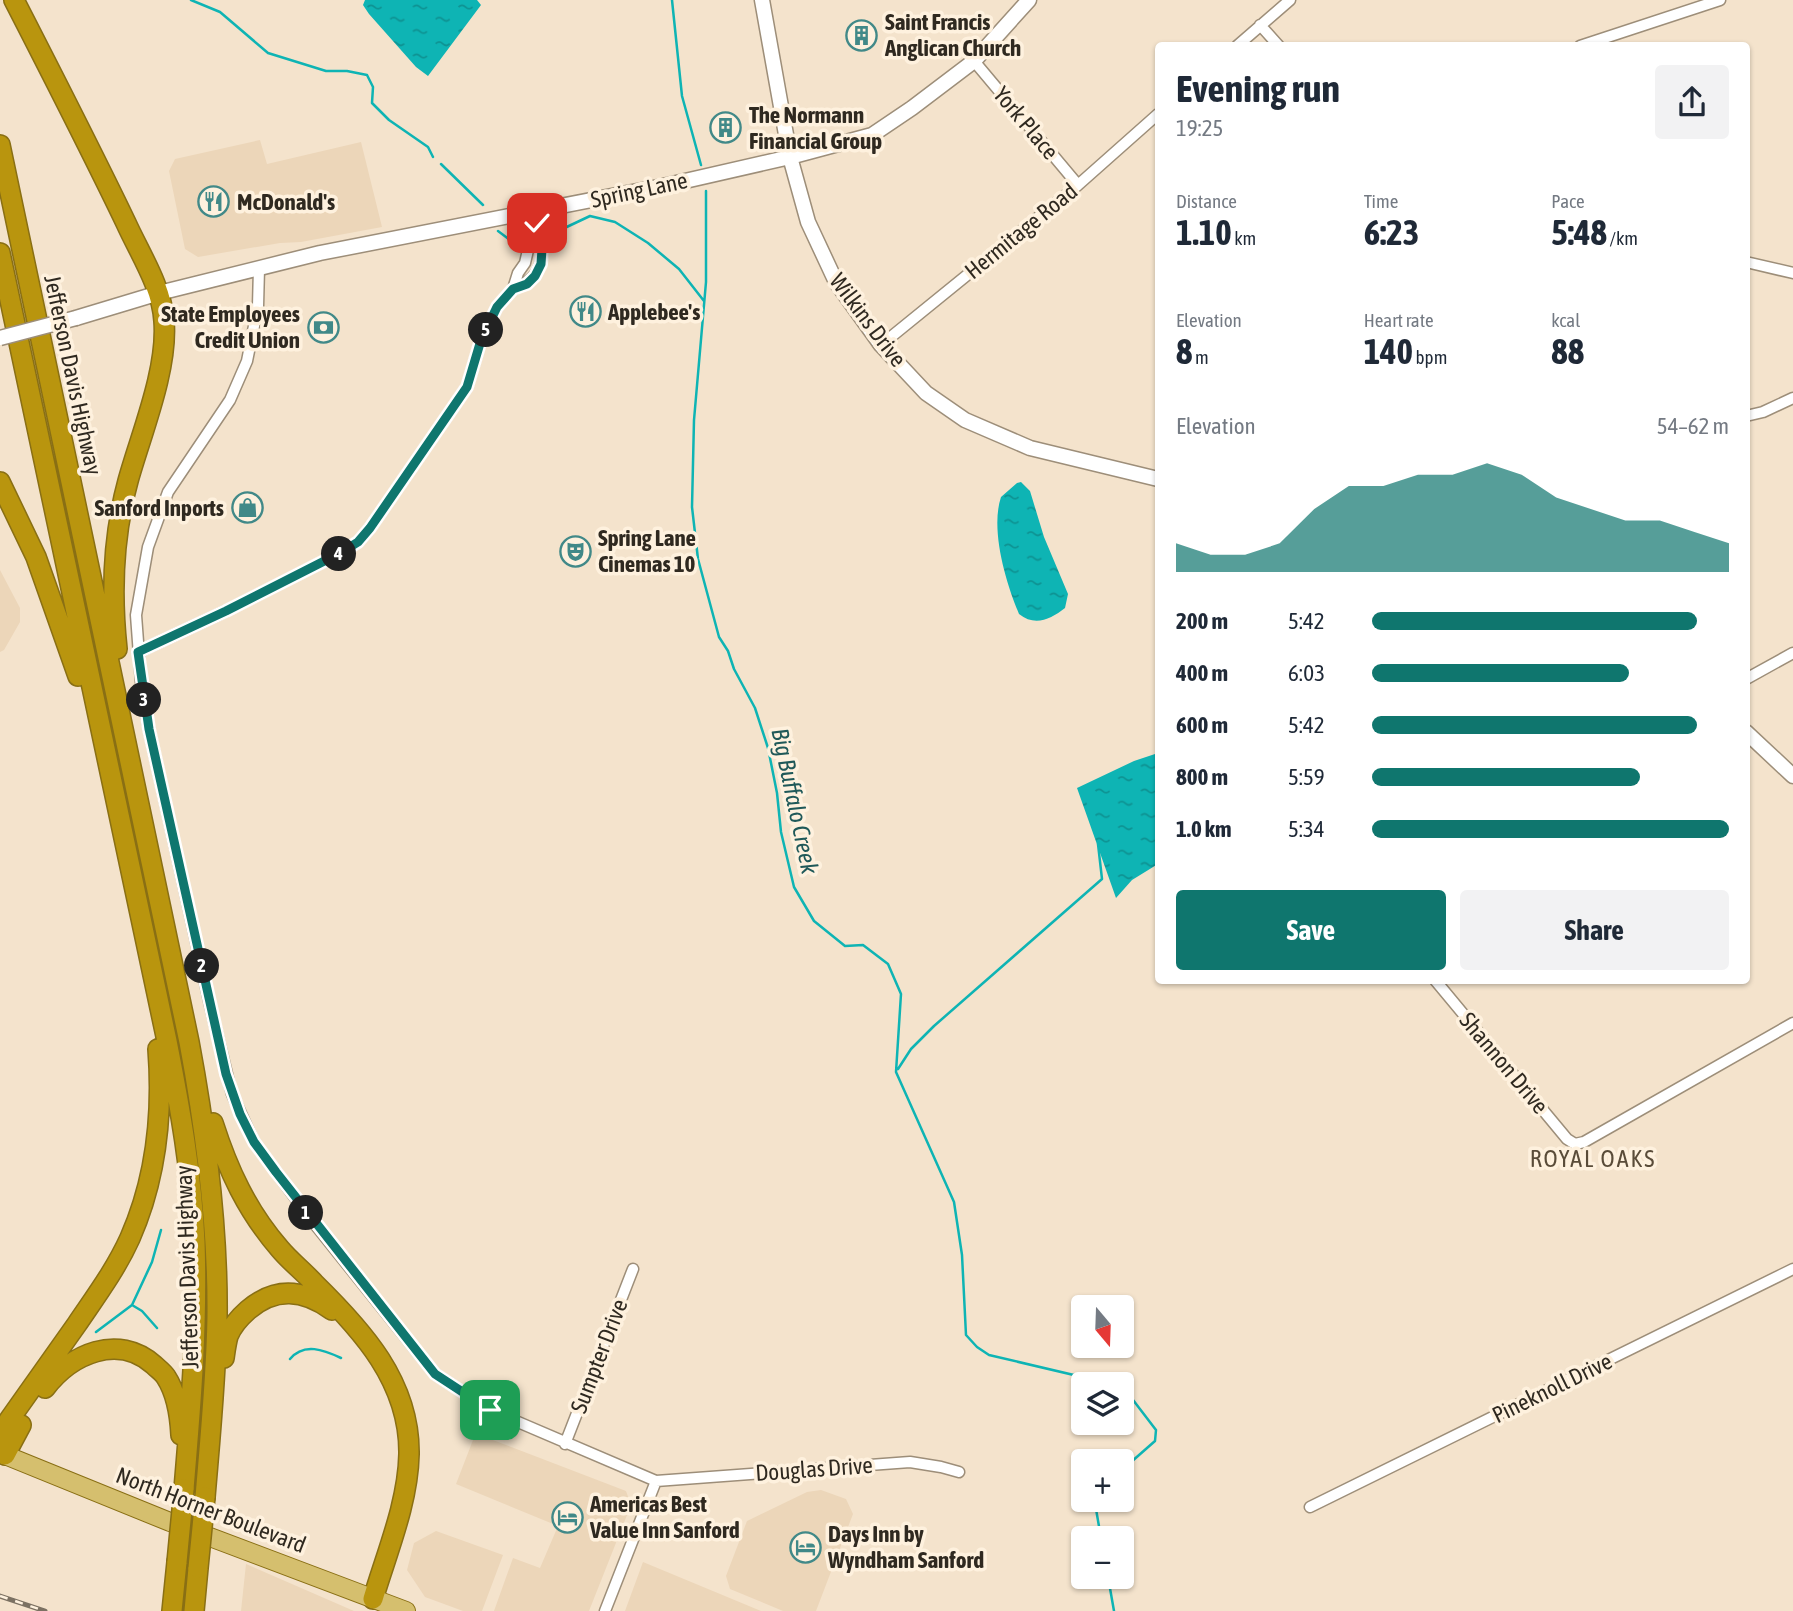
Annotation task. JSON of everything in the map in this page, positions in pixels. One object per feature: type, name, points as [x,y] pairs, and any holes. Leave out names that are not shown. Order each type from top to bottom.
[{"type":"highway","points":[[14,0],[159,293],[164,321],[162,353],[151,402],[127,483],[117,536],[113,587],[120,676],[117,699]]},
{"type":"highway","name":"Jefferson Davis Highway","points":[[0,145],[199,1094],[210,1167],[217,1315],[210,1441],[194,1611]]},
{"type":"highway","name":"Jefferson Davis Highway","points":[[0,253],[182,1122],[192,1207],[196,1324],[188,1452],[172,1611]]},
{"type":"highway","points":[[0,482],[36,557],[88,712],[107,759]]},
{"type":"highway","points":[[2,1448],[9,1420],[109,1278],[130,1239],[142,1208],[154,1162],[160,1116],[156,1027],[159,1003]]},
{"type":"highway","points":[[199,1094],[213,1122],[234,1182],[257,1220],[281,1251],[343,1311],[380,1357],[394,1382],[404,1411],[408,1439],[407,1469],[402,1500],[373,1598]]},
{"type":"highway","points":[[210,1441],[222,1401],[223,1366],[228,1336],[238,1320],[262,1299],[279,1292],[302,1296],[327,1306],[354,1327]]},
{"type":"highway","points":[[2,1448],[47,1385],[62,1369],[83,1356],[103,1349],[125,1350],[144,1357],[165,1375],[175,1396],[181,1436],[188,1452]]},
{"type":"main road","name":"North Horner Boulevard","points":[[2,1448],[170,1522],[406,1611]]},
{"type":"street","name":"Wilkins Drive","points":[[762,0],[790,157],[808,222],[836,282],[881,345],[926,393],[965,420],[1030,448],[1155,478]]},
{"type":"street","name":"Spring Lane","points":[[0,338],[159,293],[320,253],[528,213],[790,157],[872,135],[974,61],[1029,0]]},
{"type":"street","points":[[1241,42],[1290,0]]},
{"type":"street","points":[[1592,42],[1720,0]]},
{"type":"street","points":[[1260,25],[1275,42]]},
{"type":"street","name":"York Place","points":[[974,61],[1078,185]]},
{"type":"street","name":"Hermitage Road","points":[[881,345],[1078,185],[1155,117]]},
{"type":"street","points":[[138,652],[226,611],[358,542],[467,387],[481,340],[497,307],[513,289],[517,273],[525,263],[528,250],[528,213]]},
{"type":"street","points":[[1750,263],[1793,273]]},
{"type":"street","name":"Douglas Drive","points":[[259,268],[257,318],[247,362],[230,400],[168,492],[148,547],[136,614],[138,652],[149,729],[221,1051],[232,1094],[254,1142],[313,1222],[435,1374],[490,1410],[656,1481],[910,1462],[942,1466],[959,1472]]},
{"type":"street","points":[[1750,415],[1793,398]]},
{"type":"street","points":[[1750,677],[1793,653]]},
{"type":"street","points":[[1750,736],[1793,776]]},
{"type":"street","name":"Shannon Drive","points":[[1438,984],[1567,1139],[1575,1144],[1584,1142],[1793,1023]]},
{"type":"street","name":"Sumpter Drive","points":[[565,1444],[633,1269]]},
{"type":"street","name":"Pineknoll Drive","points":[[1310,1507],[1793,1269]]},
{"type":"street","points":[[605,1611],[656,1481]]},
{"type":"shaded area","points":[[260,140],[267,164],[361,142],[382,227],[198,257],[185,249],[169,171],[175,159]]},
{"type":"shaded area","points":[[0,570],[20,608],[20,622],[4,650],[0,652]]},
{"type":"shaded area","points":[[485,1437],[626,1491],[631,1505],[589,1611],[494,1611],[513,1558],[540,1568],[558,1526],[456,1484],[473,1440]]},
{"type":"shaded area","points":[[821,1490],[846,1499],[853,1514],[816,1611],[783,1611],[730,1589],[726,1576],[747,1521],[807,1492]]},
{"type":"shaded area","points":[[436,1531],[503,1555],[482,1611],[463,1611],[425,1597],[407,1570],[414,1543]]},
{"type":"shaded area","points":[[643,1562],[761,1611],[625,1611]]},
{"type":"shaded area","points":[[246,1564],[354,1611],[241,1611]]},
{"type":"water","points":[[365,0],[477,0],[481,5],[428,76],[416,67],[369,14],[363,5]]},
{"type":"water","points":[[1021,482],[1030,491],[1044,537],[1068,594],[1065,608],[1037,621],[1019,614],[1009,587],[998,540],[1001,497]]},
{"type":"water","points":[[1155,754],[1155,866],[1132,880],[1116,898],[1077,788]]},
{"type":"waterway","points":[[191,0],[220,12],[268,53],[326,71],[367,75],[373,87],[372,103],[389,120],[428,147],[433,157]]},
{"type":"waterway","name":"Big Buffalo Creek","points":[[672,0],[682,96],[701,165]]},
{"type":"waterway","points":[[441,164],[483,205]]},
{"type":"waterway","name":"Big Buffalo Creek","points":[[706,191],[706,282],[694,420],[692,507],[698,559],[719,637],[755,708],[768,748],[781,832],[794,887],[814,921],[845,946],[863,945],[888,964],[901,994],[896,1072],[954,1202],[962,1255],[966,1335],[989,1355],[1071,1374]]},
{"type":"waterway","points":[[554,233],[590,216],[615,222],[648,243],[679,269],[704,301]]},
{"type":"waterway","points":[[498,231],[510,240]]},
{"type":"waterway","points":[[898,1069],[911,1049],[934,1026],[1102,879],[1098,844]]},
{"type":"waterway","points":[[96,1332],[132,1305],[152,1262],[161,1230]]},
{"type":"waterway","points":[[132,1305],[142,1311],[157,1328]]},
{"type":"waterway","points":[[290,1359],[308,1349],[321,1350],[341,1358]]},
{"type":"waterway","name":"Big Buffalo Creek","points":[[1134,1401],[1156,1430],[1155,1441],[1134,1459]]},
{"type":"waterway","name":"Big Buffalo Creek","points":[[1097,1512],[1099,1526]]},
{"type":"waterway","name":"Big Buffalo Creek","points":[[1110,1589],[1114,1611]]},
{"type":"railway","points":[[0,1596],[45,1611]]},
{"type":"place","name":"Saint Francis Anglican Church","points":[[862,35]]},
{"type":"place","name":"The Normann Financial Group","points":[[726,128]]},
{"type":"place","name":"McDonald's","points":[[214,202]]},
{"type":"place","name":"Applebee's","points":[[585,312]]},
{"type":"place","name":"State Employees Credit Union","points":[[323,327]]},
{"type":"place","name":"Sanford Inports","points":[[247,508]]},
{"type":"place","name":"Spring Lane Cinemas 10","points":[[575,551]]},
{"type":"place","name":"Americas Best Value Inn Sanford","points":[[567,1517]]},
{"type":"place","name":"Days Inn by Wyndham Sanford","points":[[805,1547]]},
{"type":"district","name":"ROYAL OAKS","points":[[1593,1158]]},
{"type":"route","points":[[490,1410],[435,1374],[313,1222],[254,1142],[240,1114],[226,1074],[149,729],[138,652],[226,611],[358,542],[467,387],[481,340],[497,307],[513,289],[527,284],[535,276],[541,264],[542,249],[537,223]]}]
